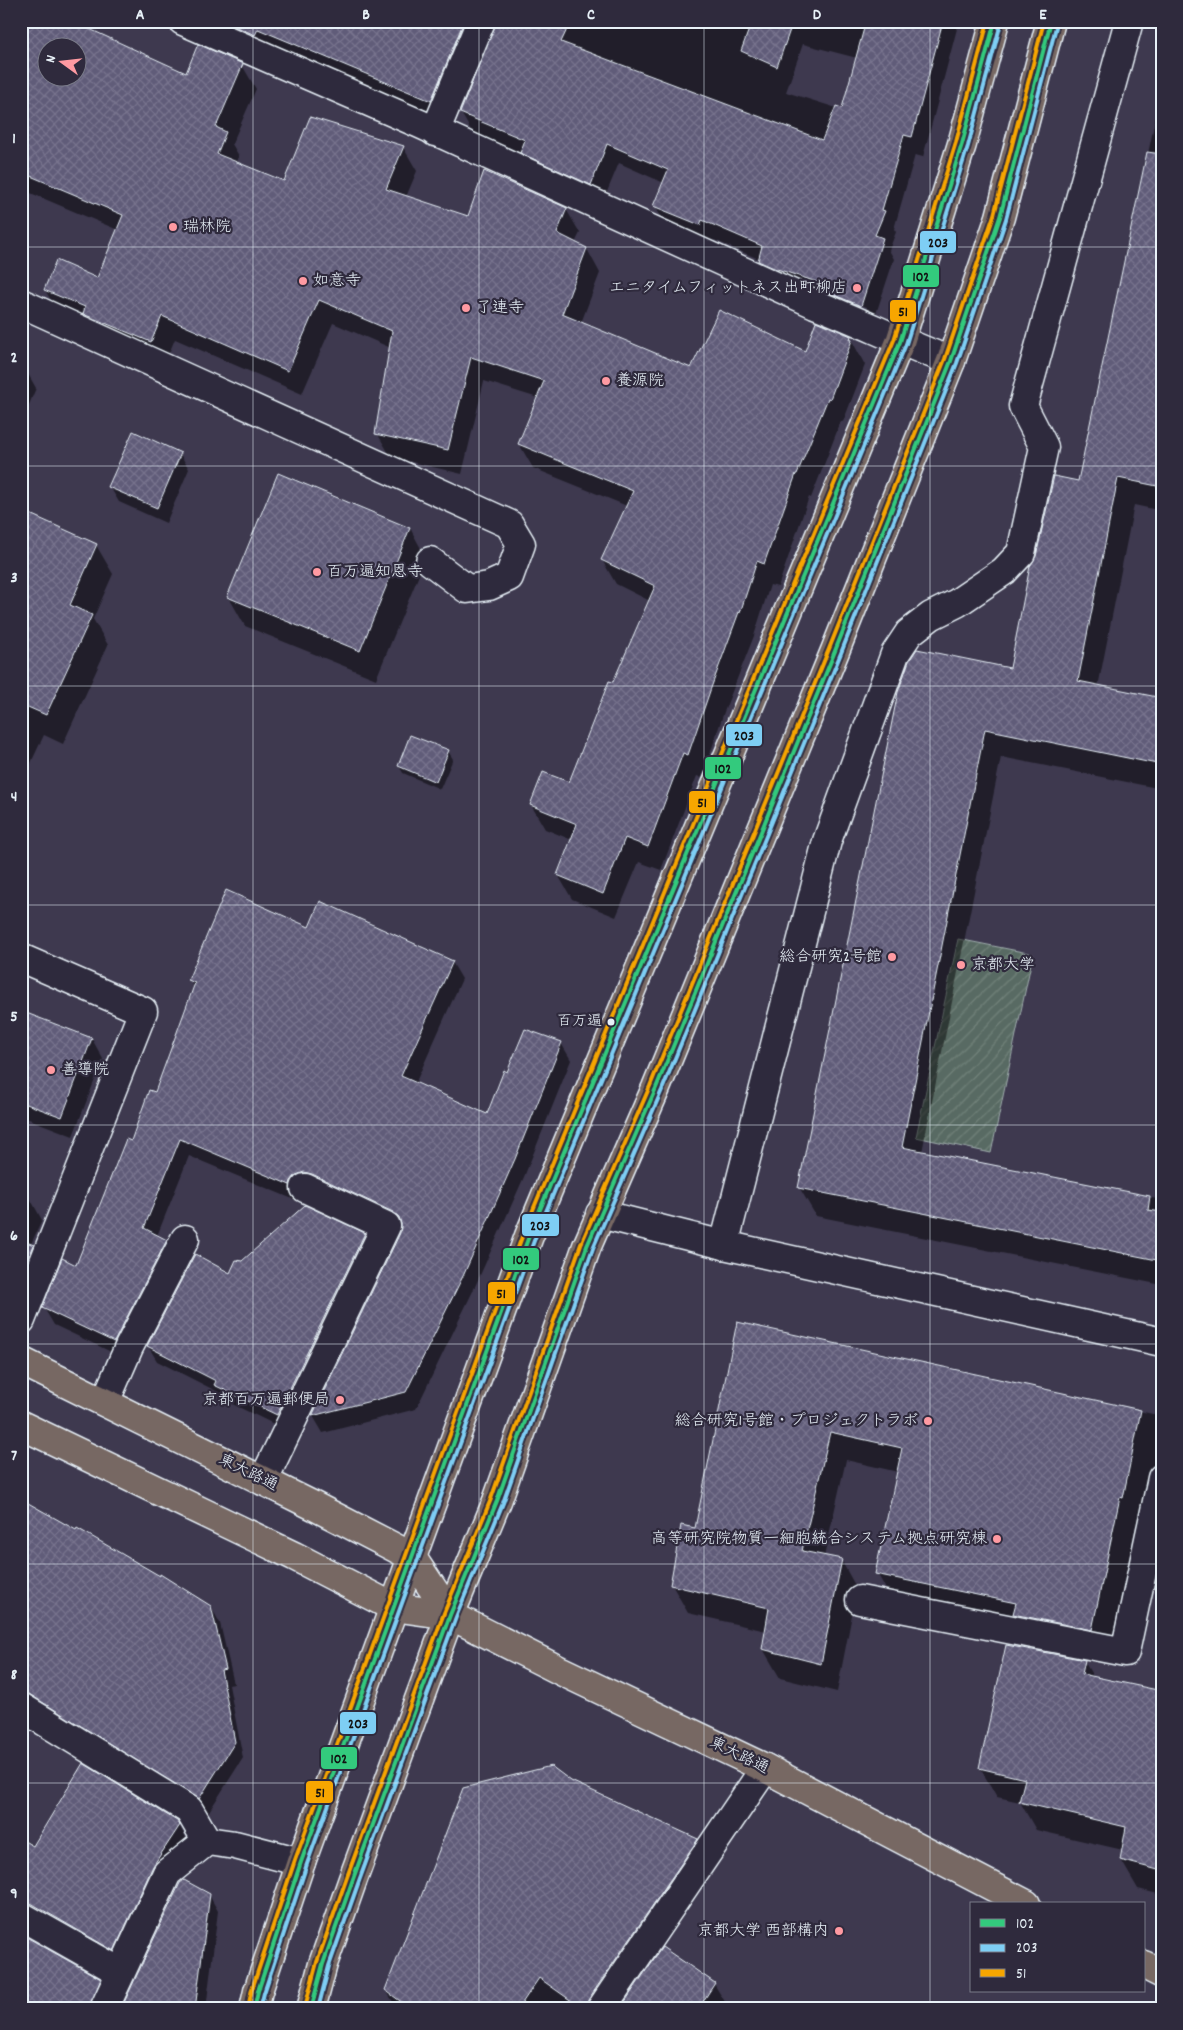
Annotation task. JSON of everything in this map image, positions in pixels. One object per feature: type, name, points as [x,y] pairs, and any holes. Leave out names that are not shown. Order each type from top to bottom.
[{"type":"main road","points":[[254,2009],[258,1991],[301,1862],[392,1607],[529,1236],[900,342],[962,144],[995,21]]},
{"type":"main road","points":[[311,2009],[323,1964],[356,1870],[450,1614],[497,1501],[600,1214],[689,1006],[951,361],[1000,217],[1051,21]]},
{"type":"main road","name":"東大路通","points":[[21,1361],[411,1556],[450,1614]]},
{"type":"main road","name":"東大路通","points":[[21,1426],[294,1556],[392,1607],[450,1614],[561,1670],[765,1768],[1022,1902]]},
{"type":"main road","points":[[1146,1966],[1162,1974]]},
{"type":"street","points":[[183,21],[232,31],[435,132],[806,300],[866,324],[900,342],[951,361]]},
{"type":"street","points":[[435,132],[481,21]]},
{"type":"street","points":[[724,1245],[827,841],[895,654],[909,633],[931,616],[957,603],[1004,571],[1021,552],[1044,447],[1023,406],[1129,21]]},
{"type":"street","points":[[21,303],[509,524],[521,544],[509,577],[489,586],[467,589],[430,561]]},
{"type":"street","points":[[21,958],[143,1012],[21,1320]]},
{"type":"street","points":[[263,1481],[386,1226],[305,1188]]},
{"type":"street","points":[[600,1214],[724,1245],[1162,1342]]},
{"type":"street","points":[[105,1402],[128,1347],[185,1239]]},
{"type":"street","points":[[860,1600],[1125,1652],[1162,1478]]},
{"type":"street","points":[[21,1707],[189,1810],[207,1841]]},
{"type":"street","points":[[602,2009],[765,1768]]},
{"type":"street","points":[[104,2009],[168,1873],[207,1841],[235,1845],[301,1862]]},
{"type":"street","points":[[21,1916],[120,1972]]},
{"type":"green space","points":[[958,939],[1033,954],[991,1153],[916,1137]]},
{"type":"building","points":[[21,21],[72,21],[186,73],[198,44],[243,64],[216,127],[226,132],[217,154],[284,181],[310,117],[404,146],[386,189],[468,216],[484,171],[567,208],[557,233],[587,248],[562,314],[691,368],[719,310],[805,351],[816,321],[851,336],[850,339],[852,340],[830,399],[828,398],[796,474],[764,564],[757,561],[688,755],[683,753],[648,847],[625,838],[603,894],[557,875],[577,824],[530,805],[543,772],[569,782],[609,681],[613,682],[655,586],[601,560],[633,491],[518,444],[544,381],[471,357],[448,450],[375,434],[392,331],[319,300],[288,371],[162,316],[151,342],[83,314],[85,307],[44,290],[56,260],[97,278],[123,215],[21,172]]},
{"type":"building","points":[[223,21],[464,21],[431,101],[258,29],[255,35]]},
{"type":"building","points":[[496,21],[571,21],[561,42],[822,140],[836,106],[842,108],[866,21],[943,21],[912,137],[904,135],[882,210],[885,211],[875,235],[883,238],[861,306],[827,292],[829,286],[758,261],[762,246],[702,220],[700,225],[653,206],[668,170],[607,144],[591,185],[520,153],[525,140],[460,113]]},
{"type":"building","points":[[752,21],[793,21],[777,67],[741,51]]},
{"type":"building","name":"総合研究2号館","points":[[1147,152],[1162,154],[1162,487],[1118,478],[1078,681],[1162,698],[1162,765],[985,729],[902,1147],[1150,1196],[1148,1210],[1162,1212],[1162,1261],[798,1188],[898,692],[909,661],[917,649],[1010,668],[1030,566],[1036,556],[1054,476],[1078,481]]},
{"type":"building","points":[[133,431],[181,453],[157,508],[108,487]]},
{"type":"building","points":[[278,473],[410,528],[360,651],[227,597]]},
{"type":"building","points":[[21,510],[97,544],[70,605],[92,615],[46,715],[21,704]]},
{"type":"building","points":[[410,735],[449,750],[436,782],[398,766]]},
{"type":"building","points":[[226,890],[309,927],[320,901],[453,961],[401,1076],[487,1114],[504,1070],[507,1072],[525,1029],[562,1042],[515,1159],[464,1274],[406,1392],[312,1416],[400,1233],[401,1224],[399,1217],[393,1212],[312,1174],[304,1172],[296,1175],[290,1185],[180,1139],[144,1228],[167,1240],[114,1342],[42,1308],[62,1258],[76,1265],[126,1139],[131,1141],[149,1090],[155,1092],[195,983],[188,980]]},
{"type":"building","name":"善導院","points":[[21,1011],[92,1038],[62,1117],[21,1102]]},
{"type":"building","points":[[305,1205],[365,1233],[277,1415],[214,1385],[216,1381],[147,1346],[195,1254],[230,1273],[236,1260],[242,1261]]},
{"type":"building","points":[[21,1240],[34,1245],[21,1277]]},
{"type":"building","points":[[737,1322],[1141,1410],[1123,1498],[1120,1497],[1092,1630],[1013,1614],[1016,1603],[875,1574],[902,1448],[830,1432],[802,1551],[842,1559],[821,1664],[762,1649],[769,1608],[670,1585],[681,1525],[695,1528]]},
{"type":"building","points":[[21,1499],[76,1530],[77,1528],[160,1576],[160,1574],[211,1606],[226,1669],[221,1670],[235,1742],[199,1799],[29,1694],[21,1691]]},
{"type":"building","points":[[1006,1645],[1085,1660],[1082,1674],[1162,1691],[1162,1871],[1120,1860],[1126,1827],[1019,1802],[1025,1779],[979,1768]]},
{"type":"building","points":[[83,1763],[177,1821],[180,1825],[153,1866],[114,1951],[29,1902],[21,1900],[21,1839],[33,1846]]},
{"type":"building","points":[[551,1766],[571,1781],[698,1839],[588,2000],[586,2009],[583,2009],[539,1978],[518,2009],[411,2009],[385,1990],[463,1788]]},
{"type":"building","points":[[184,1880],[210,1894],[195,2009],[121,2009],[180,1883]]},
{"type":"building","points":[[21,1934],[101,1979],[89,2009],[21,2009]]},
{"type":"building","points":[[662,1947],[715,1983],[698,2009],[620,2009]]},
{"type":"transit line","name":"51","points":[[248,2008],[252,1989],[295,1860],[523,1234],[894,340],[956,142],[988,21]]},
{"type":"transit line","name":"102","points":[[254,2009],[258,1991],[301,1862],[529,1236],[900,342],[962,144],[995,21]]},
{"type":"transit line","name":"51","points":[[305,2007],[317,1962],[347,1877],[444,1613],[491,1499],[581,1244],[650,1086],[829,649],[945,359],[994,215],[1044,21]]},
{"type":"transit line","name":"102","points":[[311,2009],[323,1964],[353,1879],[450,1615],[497,1501],[587,1246],[656,1088],[835,651],[951,361],[1000,217],[1051,21]]},
{"type":"transit line","name":"203","points":[[260,2009],[307,1864],[535,1238],[906,344],[968,146],[1001,23]]},
{"type":"transit line","name":"203","points":[[318,2009],[329,1966],[359,1881],[456,1617],[503,1503],[593,1248],[662,1090],[841,653],[957,363],[1006,219],[1057,23]]},
{"type":"place","name":"瑞林院","points":[[173,227]]},
{"type":"place","name":"如意寺","points":[[303,281]]},
{"type":"place","name":"エニタイムフィットネス出町柳店","points":[[857,288]]},
{"type":"place","name":"了連寺","points":[[466,308]]},
{"type":"place","name":"養源院","points":[[606,381]]},
{"type":"place","name":"百万遍知恩寺","points":[[317,572]]},
{"type":"place","name":"総合研究2号館","points":[[892,957]]},
{"type":"place","name":"京都大学","points":[[961,965]]},
{"type":"place","name":"百万遍","points":[[611,1022]]},
{"type":"place","name":"善導院","points":[[51,1070]]},
{"type":"place","name":"京都百万遍郵便局","points":[[340,1400]]},
{"type":"place","name":"総合研究1号館・プロジェクトラボ","points":[[928,1421]]},
{"type":"place","name":"高等研究院物質一細胞統合システム拠点研究棟","points":[[997,1539]]},
{"type":"place","name":"京都大学 西部構内","points":[[839,1931]]}]
